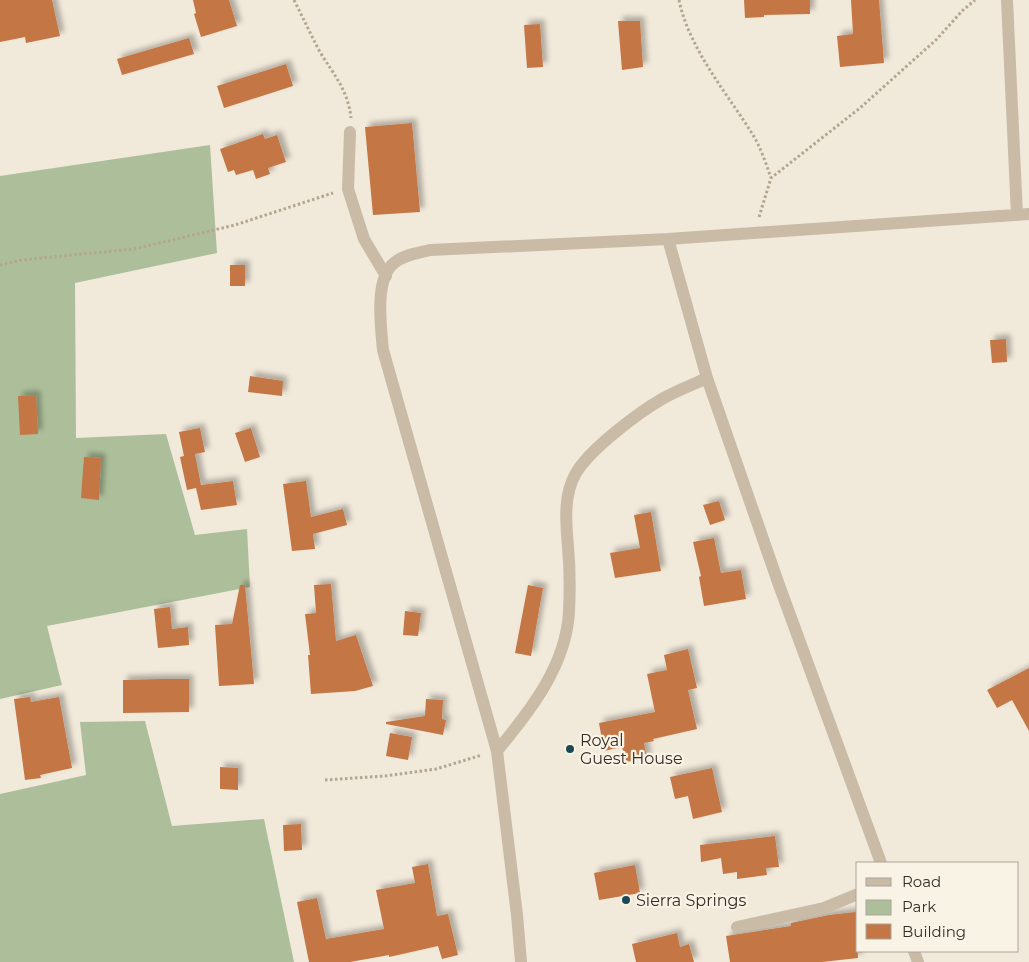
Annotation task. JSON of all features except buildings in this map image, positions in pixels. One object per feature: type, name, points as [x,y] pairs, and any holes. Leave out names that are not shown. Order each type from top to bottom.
[{"type":"street","points":[[521,962],[496,751],[383,350],[380,296],[386,276],[393,264],[412,254],[430,250],[668,239],[1023,214],[1008,0]]},
{"type":"street","points":[[350,132],[348,188],[364,239],[386,276]]},
{"type":"street","points":[[668,239],[707,378],[779,584],[881,862]]},
{"type":"street","points":[[496,751],[536,701],[549,678],[563,646],[569,613],[566,524],[568,492],[576,473],[596,448],[633,419],[662,399],[707,378]]},
{"type":"street","points":[[737,928],[824,908],[856,895]]},
{"type":"path","points":[[294,0],[317,46],[346,93],[349,103],[350,132]]},
{"type":"path","points":[[679,0],[682,15],[708,68],[754,137],[771,178]]},
{"type":"path","points":[[755,232],[771,178],[860,108],[937,39],[962,11],[975,0]]},
{"type":"path","points":[[0,264],[134,248],[235,225],[348,188]]},
{"type":"path","points":[[325,780],[385,776],[436,769],[496,751]]},
{"type":"green space","points":[[210,145],[217,253],[75,283],[76,438],[166,434],[195,535],[247,529],[250,587],[47,626],[62,685],[0,699],[0,176]]},
{"type":"green space","points":[[145,721],[172,826],[264,819],[294,962],[0,962],[0,794],[86,775],[80,722]]},
{"type":"place","name":"Royal Guest House","points":[[570,749]]},
{"type":"place","name":"Sierra Springs","points":[[626,900]]}]
